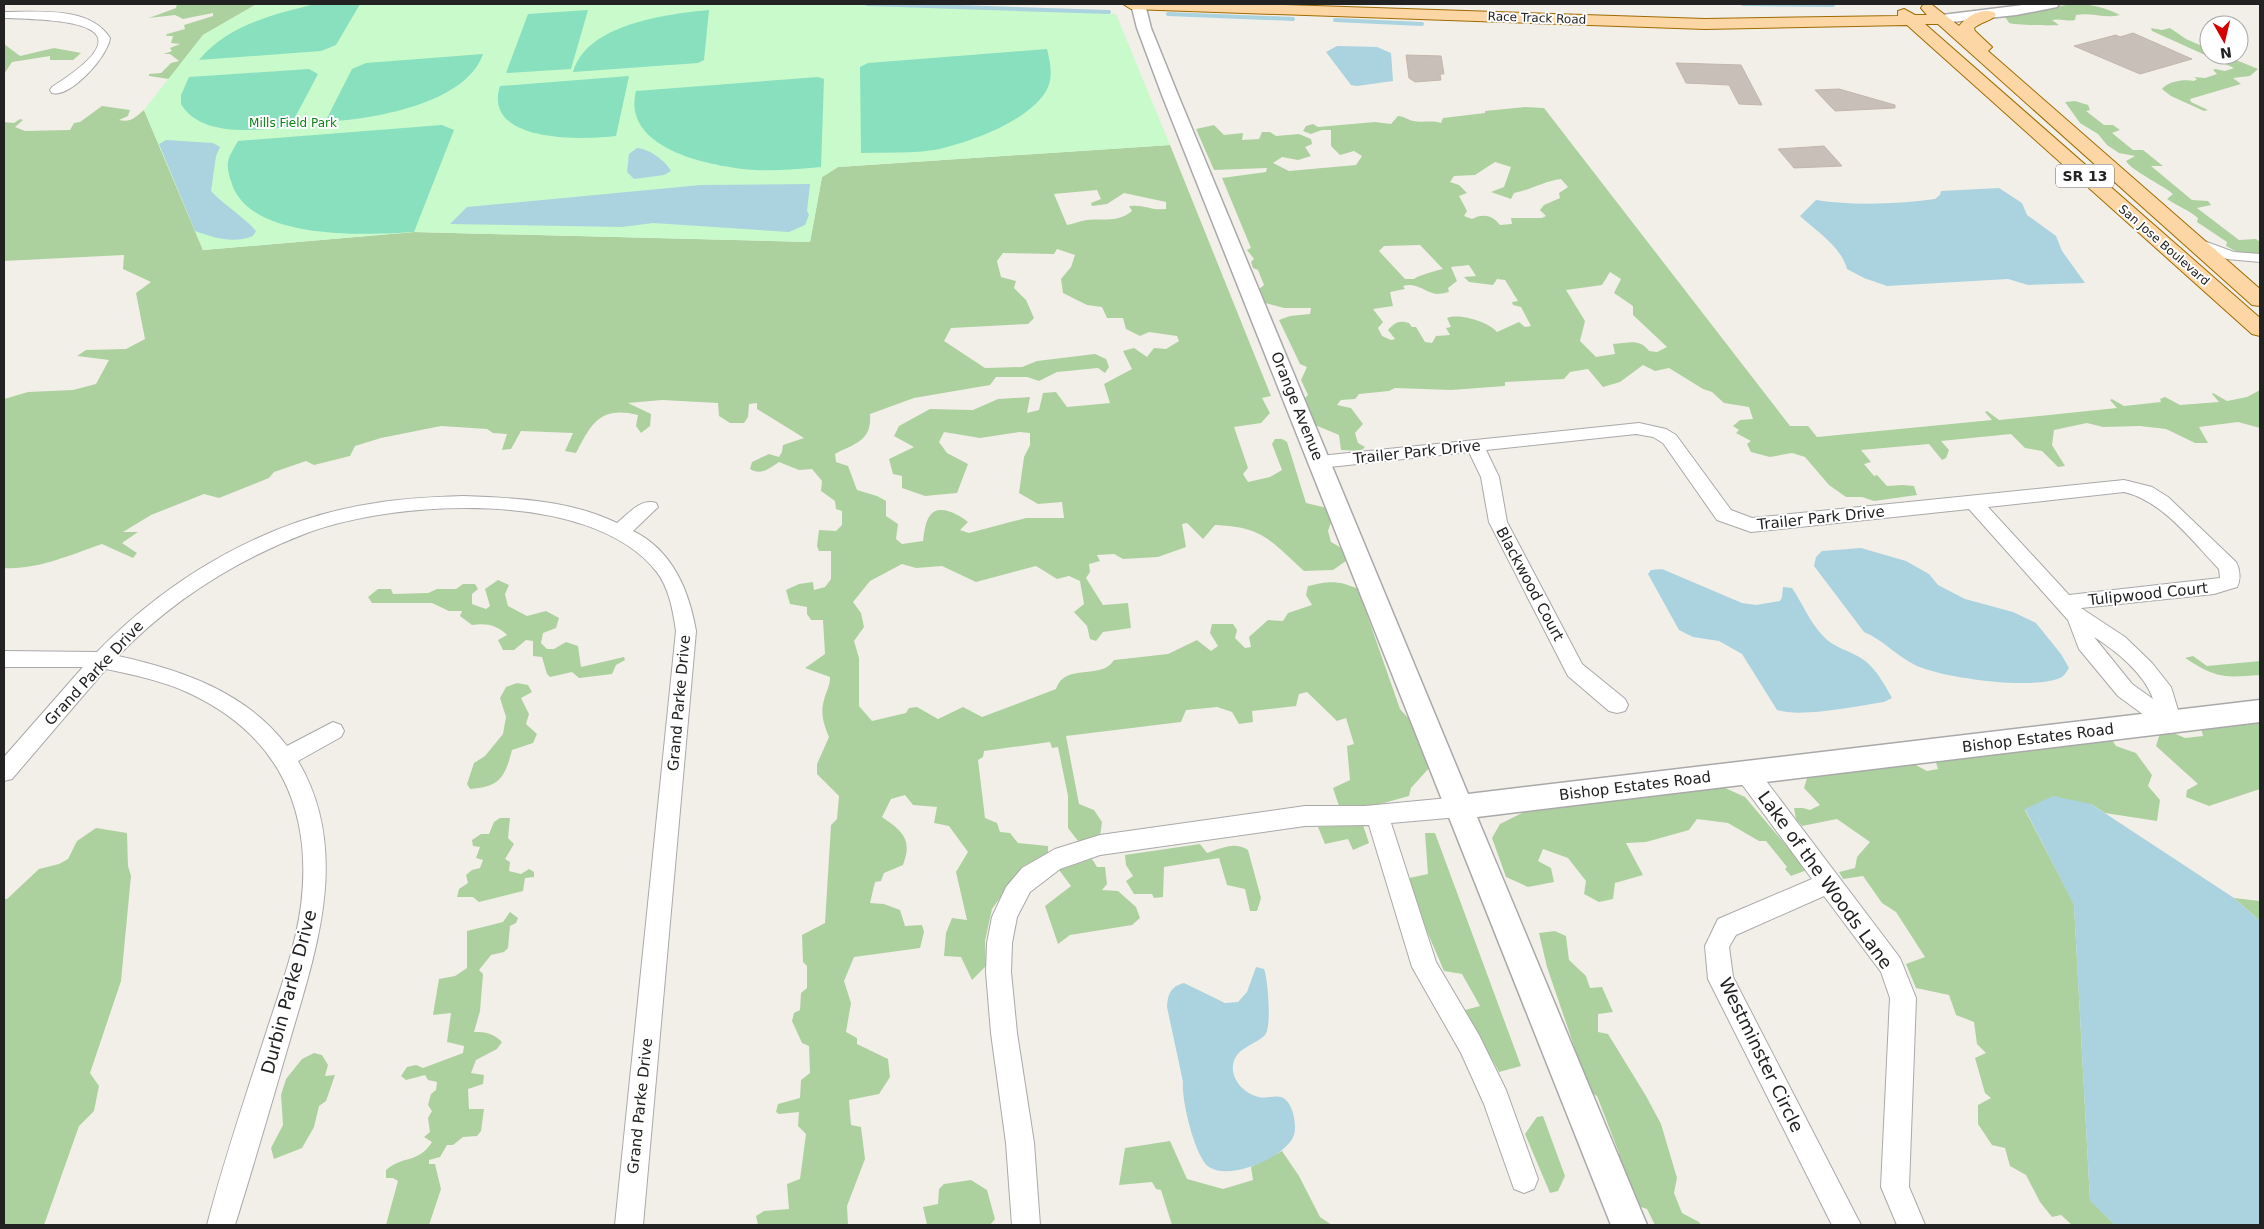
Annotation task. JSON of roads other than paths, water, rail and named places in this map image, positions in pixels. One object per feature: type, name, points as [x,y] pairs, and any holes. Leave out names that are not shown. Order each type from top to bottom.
[{"type":"main road","name":"Race Track Road","points":[[1131,4],[1598,15],[1781,24],[1902,12]]},
{"type":"main road","name":"Race Track Road","points":[[1394,4],[1517,13]]},
{"type":"main road","points":[[1843,13],[1860,7]]},
{"type":"main road","points":[[1986,10],[1970,22],[1966,27],[1967,33],[2076,128],[2073,133]]},
{"type":"main road","name":"Race Track Road","points":[[1598,15],[1933,11]]},
{"type":"main road","name":"San Jose Boulevard","points":[[1933,11],[2260,300]]},
{"type":"main road","name":"San Jose Boulevard","points":[[1902,12],[2260,330]]},
{"type":"main road","points":[[1781,24],[1888,33],[1935,43]]},
{"type":"main road","points":[[2119,206],[2189,251],[2218,262]]},
{"type":"main road","points":[[2186,264],[2214,277],[2260,310]]},
{"type":"street","name":"Orange Avenue","points":[[1138,4],[1144,28],[1170,95],[1459,807]]},
{"type":"street","points":[[1933,11],[1986,10],[2052,4]]},
{"type":"street","points":[[4,15],[75,20],[92,24],[102,32],[104,46],[96,59],[79,76],[56,90]]},
{"type":"street","points":[[2193,241],[2232,256],[2260,258]]},
{"type":"street","points":[[2218,262],[2260,269]]},
{"type":"street","name":"Trailer Park Drive","points":[[1320,462],[1636,428],[1651,430],[1664,435],[1674,444],[1724,515],[1751,525],[1973,502]]},
{"type":"street","name":"Blackwood Court","points":[[1475,446],[1486,467],[1491,482],[1492,508],[1498,522],[1575,670],[1617,706]]},
{"type":"street","name":"Tulipwood Court","points":[[1973,502],[2124,486],[2146,491],[2162,500],[2228,567],[2230,582],[2214,587],[2070,610]]},
{"type":"street","name":"Grand Parke Drive","points":[[4,772],[102,660],[136,626],[194,582],[264,544],[340,517],[407,504],[470,502],[559,511],[598,521],[620,531],[647,549],[661,564],[675,586],[682,604],[686,631],[629,1225]]},
{"type":"street","points":[[1973,502],[2070,610],[2118,642],[2145,669],[2160,687],[2171,723]]},
{"type":"street","points":[[620,531],[649,507]]},
{"type":"street","points":[[2070,610],[2086,644],[2126,690],[2171,723]]},
{"type":"street","name":"Durbin Parke Drive","points":[[4,659],[59,658],[102,660],[168,676],[210,693],[240,711],[265,732],[286,757],[300,785],[310,822],[315,861],[313,905],[303,955],[221,1225]]},
{"type":"street","name":"Bishop Estates Road","points":[[1459,807],[2260,711]]},
{"type":"street","points":[[286,757],[333,732]]},
{"type":"street","name":"Lake of the Woods Lane","points":[[1746,772],[1891,966],[1903,998],[1895,1187],[1911,1225]]},
{"type":"street","points":[[1026,1225],[1022,1161],[1007,1057],[997,952],[999,932],[1005,913],[1014,895],[1026,879],[1048,863],[1073,852],[1100,845],[1305,816],[1377,816],[1459,807],[1629,1225]]},
{"type":"street","points":[[1377,816],[1425,967],[1473,1052],[1496,1100],[1524,1179]]},
{"type":"street","name":"Westminster Circle","points":[[1828,883],[1726,927],[1717,946],[1721,980],[1847,1225]]},
{"type":"water","points":[[1337,46],[1377,47],[1391,53],[1393,81],[1357,86],[1351,85],[1326,52]]},
{"type":"water","points":[[166,140],[213,143],[220,147],[216,156],[211,191],[256,231],[253,236],[231,240],[195,231],[159,144]]},
{"type":"water","points":[[637,148],[647,150],[656,156],[671,171],[664,175],[634,179],[627,172],[629,154]]},
{"type":"water","points":[[810,184],[807,211],[809,215],[805,225],[789,232],[653,223],[622,227],[450,224],[467,207],[701,185]]},
{"type":"water","points":[[1999,188],[2022,203],[2027,215],[2056,236],[2062,251],[2085,283],[2028,285],[2008,279],[1887,286],[1864,278],[1847,269],[1834,246],[1800,216],[1816,200],[1876,204],[1935,199],[1940,195],[1941,191]]},
{"type":"water","points":[[1861,548],[1906,561],[1929,574],[1938,585],[1965,599],[2013,612],[2036,623],[2061,654],[2069,668],[2065,675],[2049,681],[2032,683],[1988,681],[1928,670],[1908,661],[1864,632],[1814,566],[1816,557],[1822,551]]},
{"type":"water","points":[[1662,569],[1742,603],[1756,605],[1780,601],[1783,587],[1792,588],[1823,636],[1832,644],[1859,657],[1868,664],[1880,678],[1892,698],[1884,702],[1814,712],[1800,713],[1777,710],[1742,654],[1719,641],[1693,637],[1679,630],[1648,574],[1651,570]]},
{"type":"water","points":[[2053,796],[2091,804],[2234,898],[2260,921],[2260,1225],[2115,1225],[2090,1201],[2074,905],[2025,809]]},
{"type":"water","points":[[1256,967],[1264,969],[1265,974],[1269,1003],[1267,1030],[1261,1039],[1238,1054],[1233,1065],[1234,1076],[1240,1086],[1249,1093],[1262,1097],[1281,1097],[1285,1099],[1293,1113],[1294,1135],[1281,1151],[1269,1158],[1243,1169],[1218,1171],[1209,1167],[1204,1161],[1190,1128],[1184,1101],[1183,1082],[1167,1007],[1168,998],[1173,989],[1184,983],[1225,1003],[1238,1002],[1247,992]]},
{"type":"waterway","points":[[867,4],[1109,12]]},
{"type":"waterway","points":[[1743,4],[1833,5]]},
{"type":"waterway","points":[[1168,14],[1293,19]]},
{"type":"waterway","points":[[1335,20],[1422,24]]},
{"type":"park label","name":"Mills Field Park","points":[[293,123]]}]
